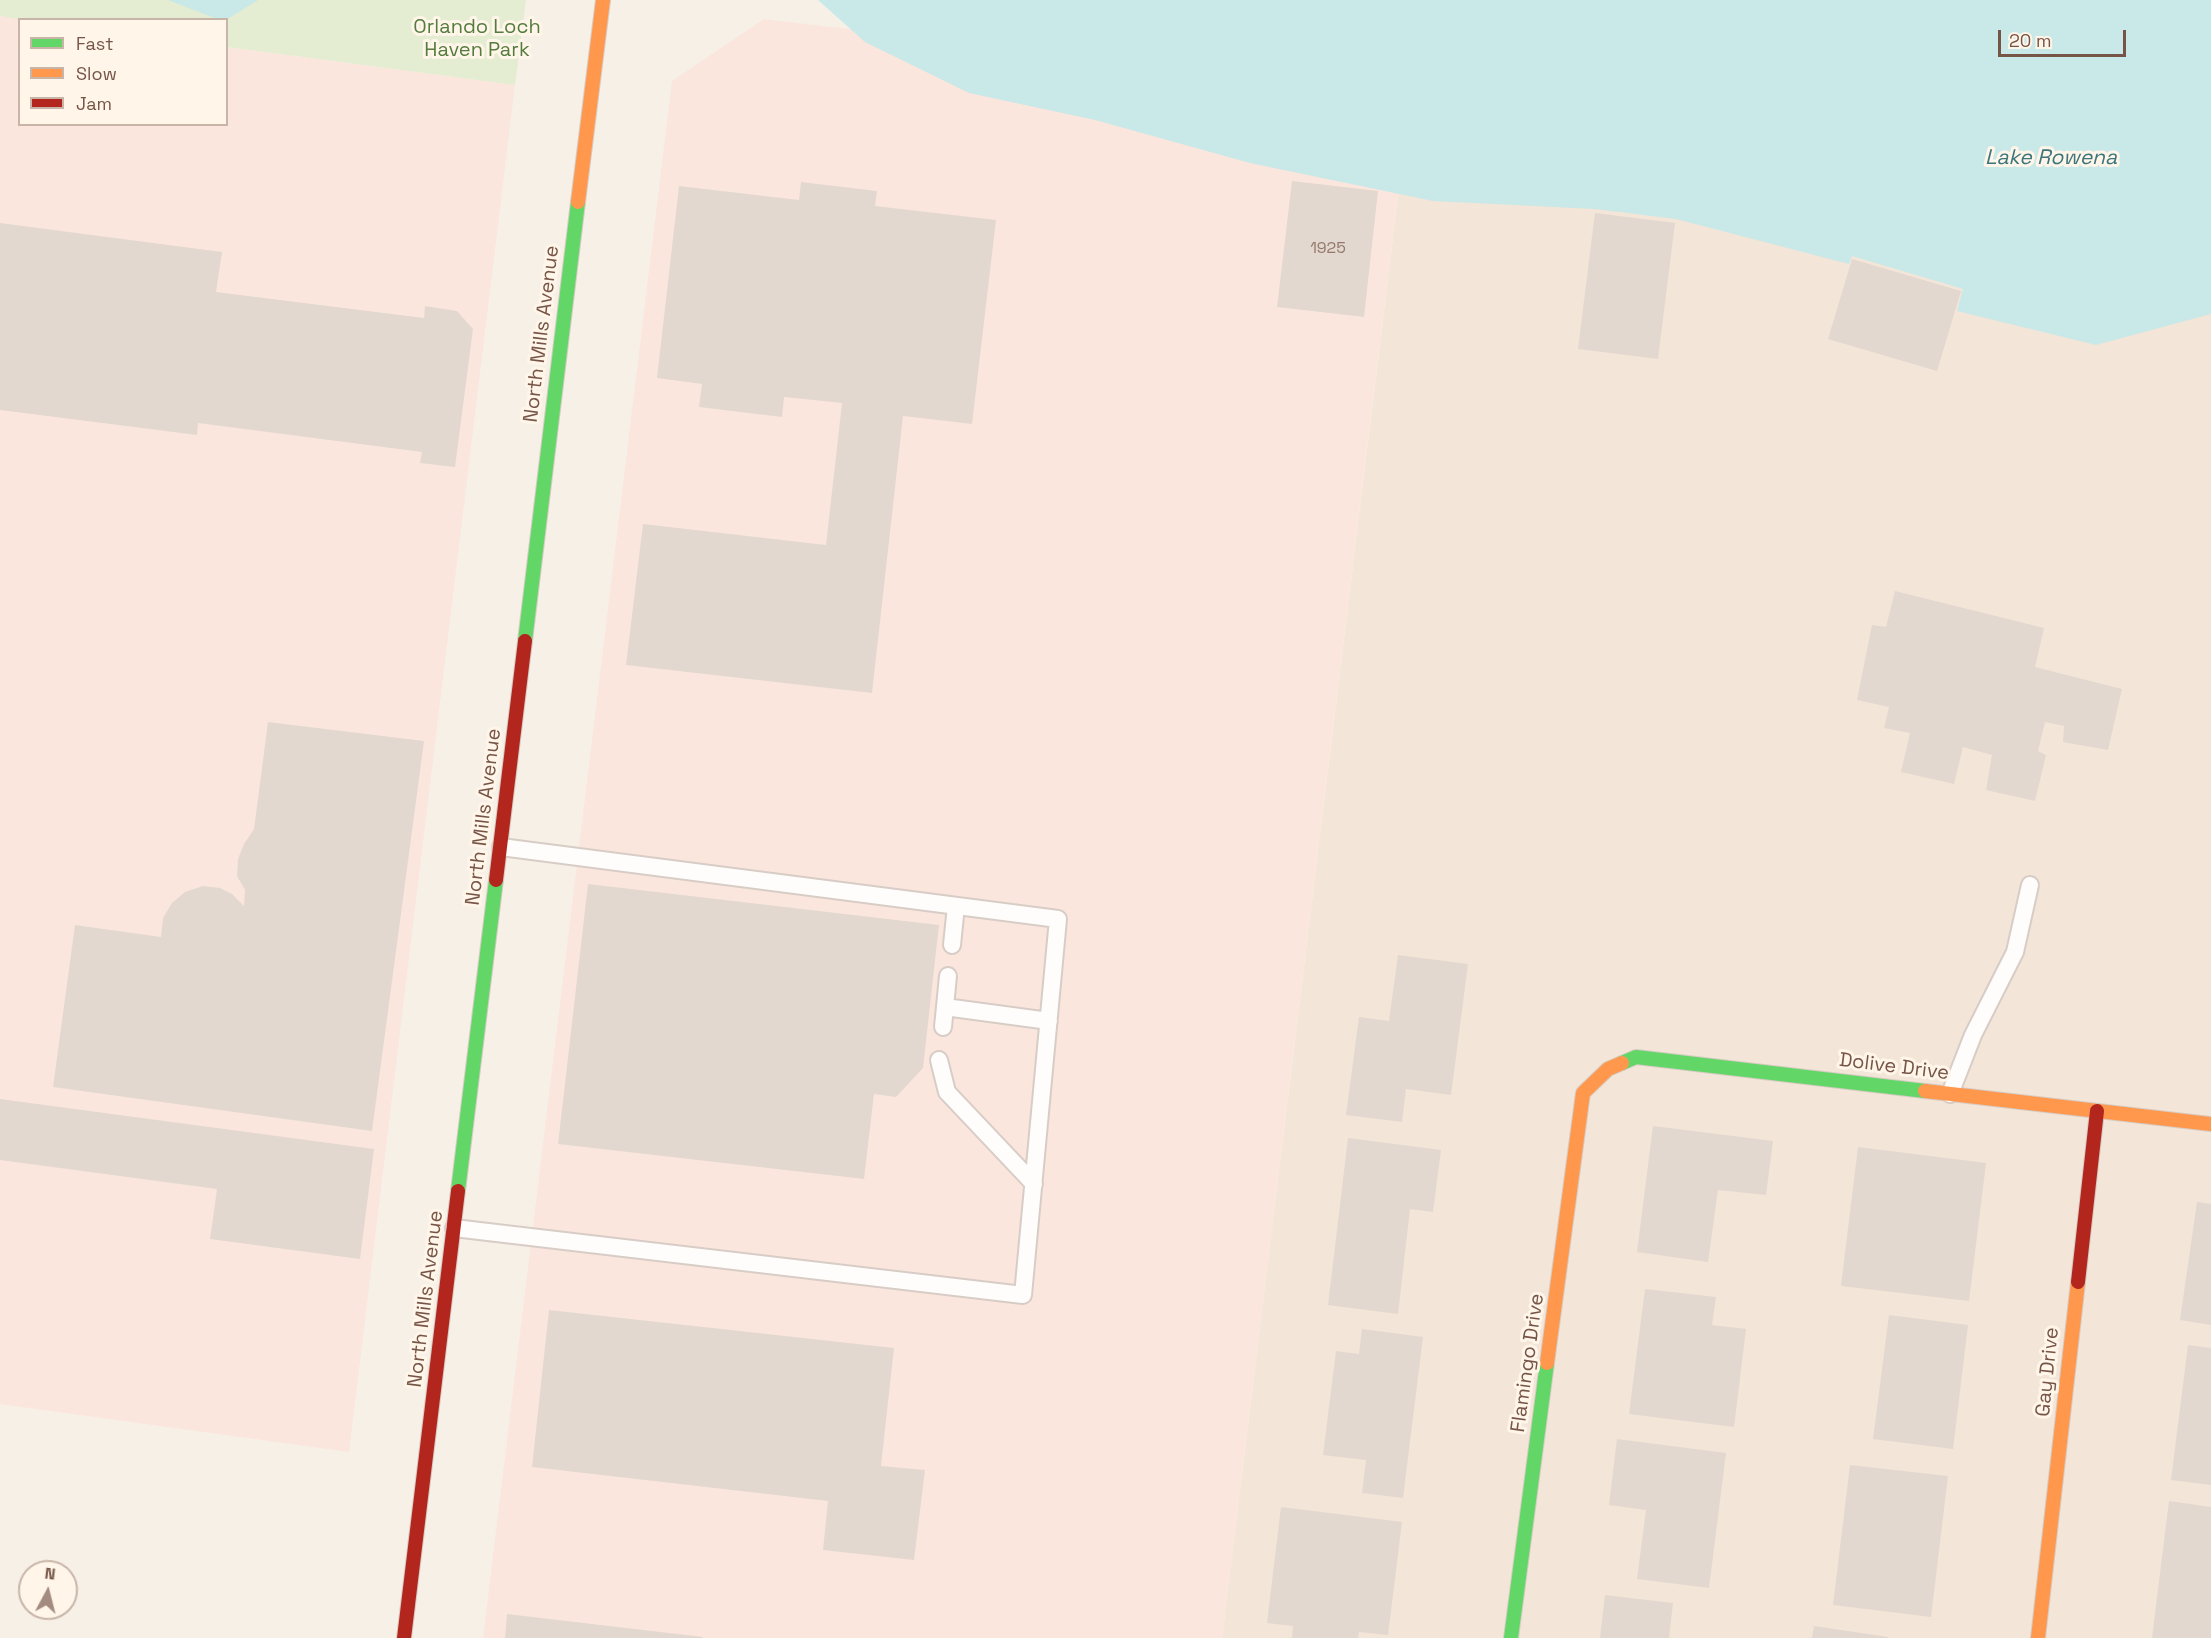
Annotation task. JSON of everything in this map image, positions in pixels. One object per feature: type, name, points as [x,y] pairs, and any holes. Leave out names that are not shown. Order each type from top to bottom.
[{"type":"street","name":"North Mills Avenue","points":[[404,1638],[603,0]]},
{"type":"street","name":"Dolive Drive","points":[[1583,1093],[1608,1069],[1636,1057],[2211,1124]]},
{"type":"street","name":"Flamingo Drive","points":[[1511,1638],[1583,1093]]},
{"type":"street","name":"Gay Drive","points":[[2038,1638],[2097,1111]]},
{"type":"lane","points":[[454,1228],[1023,1295],[1058,919],[501,848]]},
{"type":"lane","points":[[1950,1094],[1973,1035],[2015,952],[2031,885]]},
{"type":"lane","points":[[952,945],[956,906]]},
{"type":"lane","points":[[943,1027],[948,976]]},
{"type":"lane","points":[[945,1007],[1049,1021]]},
{"type":"lane","points":[[939,1060],[947,1092],[1034,1184]]},
{"type":"shaded area","points":[[1422,0],[2211,0],[2211,1638],[1222,1638]]},
{"type":"shaded area","points":[[0,16],[18,18],[18,126],[228,126],[228,47],[515,85],[349,1452],[0,1404]]},
{"type":"shaded area","points":[[764,19],[1410,96],[1222,1638],[483,1638],[672,81]]},
{"type":"green space","name":"Orlando Loch Haven Park","points":[[0,0],[526,0],[515,85],[228,47],[228,18],[18,19],[0,16]]},
{"type":"water","points":[[168,0],[258,0],[228,19],[214,18]]},
{"type":"water","name":"Lake Rowena","points":[[818,0],[2211,0],[2211,314],[2096,345],[1957,311],[1963,289],[1852,256],[1849,264],[1676,219],[1595,209],[1433,201],[1250,163],[1095,120],[969,93],[865,42]]},
{"type":"building","points":[[1292,181],[1378,191],[1364,317],[1277,307]]},
{"type":"building","points":[[801,182],[877,191],[875,206],[996,220],[972,424],[903,416],[872,693],[626,665],[643,524],[826,545],[842,403],[784,397],[782,417],[699,407],[702,384],[657,378],[679,186],[799,200]]},
{"type":"building","points":[[1595,213],[1675,223],[1658,359],[1578,349]]},
{"type":"building","points":[[0,223],[222,252],[216,292],[424,318],[425,306],[457,311],[473,329],[455,467],[420,463],[422,452],[198,423],[197,435],[0,410]]},
{"type":"building","points":[[1852,259],[1961,291],[1937,371],[1828,339]]},
{"type":"building","points":[[1895,591],[2044,628],[2035,667],[2122,689],[2108,750],[2063,742],[2064,726],[2045,722],[2038,751],[2046,755],[2035,801],[1986,790],[1992,755],[1963,747],[1954,784],[1901,772],[1910,733],[1884,728],[1889,707],[1857,700],[1872,625],[1886,627]]},
{"type":"building","points":[[268,722],[424,741],[372,1131],[53,1087],[75,925],[161,937],[163,918],[172,903],[185,892],[203,886],[220,888],[232,894],[244,906],[245,890],[237,876],[238,859],[254,829]]},
{"type":"building","points":[[588,884],[939,925],[923,1068],[896,1097],[874,1094],[864,1179],[558,1144]]},
{"type":"building","points":[[1398,955],[1468,964],[1451,1095],[1406,1089],[1402,1122],[1346,1115],[1359,1017],[1389,1021]]},
{"type":"building","points":[[0,1099],[374,1149],[360,1259],[210,1239],[217,1189],[0,1160]]},
{"type":"building","points":[[1653,1126],[1773,1141],[1766,1195],[1718,1190],[1708,1262],[1637,1252]]},
{"type":"building","points":[[1348,1138],[1441,1150],[1433,1212],[1410,1209],[1398,1314],[1328,1305]]},
{"type":"building","points":[[1858,1147],[1986,1163],[1969,1301],[1841,1286]]},
{"type":"building","points":[[2197,1202],[2211,1204],[2211,1325],[2180,1320]]},
{"type":"building","points":[[1645,1289],[1716,1297],[1712,1325],[1746,1329],[1734,1427],[1629,1414]]},
{"type":"building","points":[[549,1310],[894,1348],[881,1466],[925,1470],[914,1560],[823,1550],[828,1501],[532,1467]]},
{"type":"building","points":[[1889,1315],[1968,1325],[1953,1449],[1873,1439]]},
{"type":"building","points":[[1362,1329],[1423,1337],[1403,1498],[1362,1493],[1366,1460],[1323,1455],[1336,1351],[1359,1354]]},
{"type":"building","points":[[2188,1345],[2211,1348],[2211,1485],[2171,1480]]},
{"type":"building","points":[[1617,1439],[1726,1453],[1709,1588],[1637,1579],[1646,1510],[1609,1505]]},
{"type":"building","points":[[1850,1465],[1948,1476],[1931,1617],[1833,1605]]},
{"type":"building","points":[[2169,1501],[2211,1507],[2211,1638],[2152,1638]]},
{"type":"building","points":[[1281,1507],[1402,1522],[1388,1635],[1359,1632],[1358,1638],[1292,1638],[1293,1626],[1267,1623]]},
{"type":"building","points":[[1605,1595],[1673,1603],[1669,1638],[1600,1638]]},
{"type":"building","points":[[507,1614],[703,1637],[703,1638],[505,1638]]},
{"type":"building","points":[[1814,1626],[1888,1637],[1888,1638],[1812,1638]]},
{"type":"traffic: fast","points":[[525,641],[578,202]]},
{"type":"traffic: fast","points":[[458,1191],[496,880]]},
{"type":"traffic: fast","points":[[1622,1063],[1636,1057],[1925,1091]]},
{"type":"traffic: fast","points":[[1511,1638],[1547,1363]]},
{"type":"traffic: slow","points":[[578,202],[603,0]]},
{"type":"traffic: slow","points":[[1547,1363],[1583,1093],[1608,1069],[1622,1063]]},
{"type":"traffic: slow","points":[[1925,1091],[2211,1124]]},
{"type":"traffic: slow","points":[[2038,1638],[2078,1282]]},
{"type":"traffic: jam","points":[[496,880],[525,641]]},
{"type":"traffic: jam","points":[[2078,1282],[2097,1111]]},
{"type":"traffic: jam","points":[[404,1638],[458,1191]]}]
